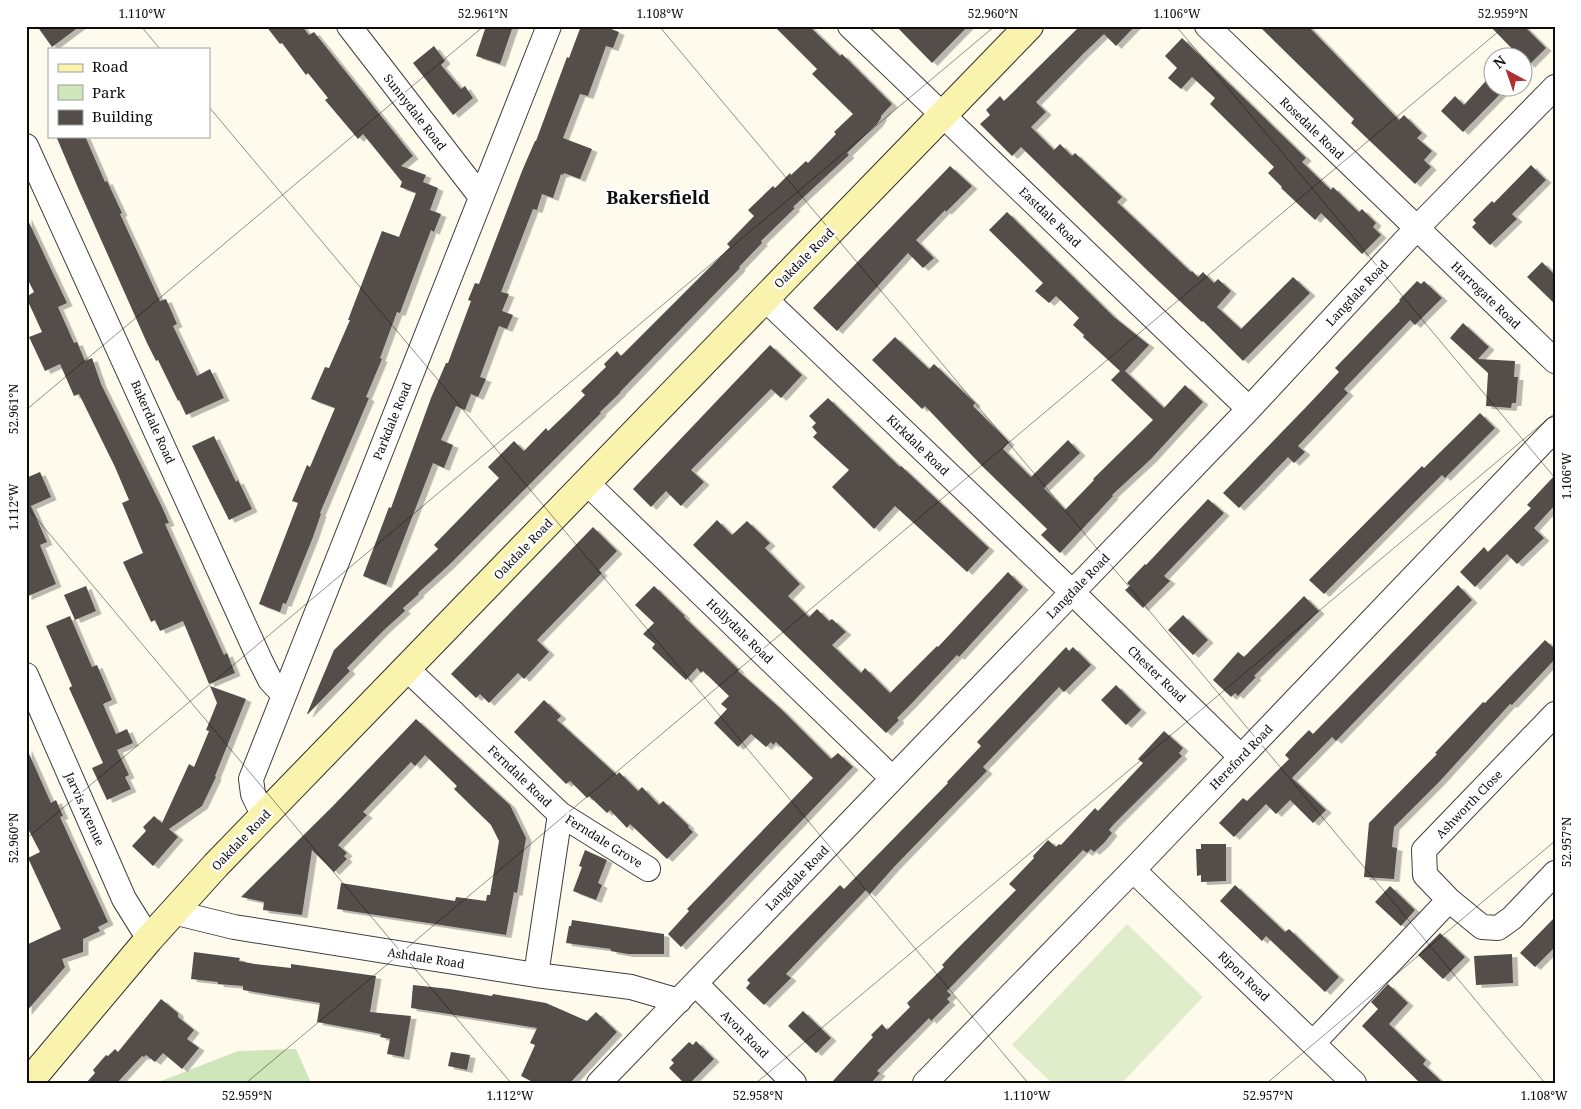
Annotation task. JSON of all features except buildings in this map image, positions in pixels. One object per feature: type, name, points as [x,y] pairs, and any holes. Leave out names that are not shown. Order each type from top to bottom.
[{"type":"street","name":"Sunnydale Road","points":[[349,26],[481,197]]},
{"type":"street","name":"Parkdale Road","points":[[264,817],[253,794],[251,779],[549,26]]},
{"type":"street","name":"Eastdale Road","points":[[850,26],[1249,409]]},
{"type":"street","name":"Oakdale Road","points":[[28,1083],[173,912],[406,668],[764,298],[944,116],[1029,26]]},
{"type":"street","name":"Rosedale Road","points":[[1207,26],[1416,229]]},
{"type":"street","name":"Langdale Road","points":[[600,1083],[1249,409],[1416,229],[1555,87]]},
{"type":"street","name":"Bakerdale Road","points":[[26,146],[260,660],[270,680],[284,695]]},
{"type":"street","name":"Harrogate Road","points":[[1416,229],[1555,361]]},
{"type":"street","name":"Kirkdale Road","points":[[764,298],[1072,592]]},
{"type":"street","name":"Hereford Road","points":[[925,1083],[1133,870],[1555,429]]},
{"type":"street","name":"Hollydale Road","points":[[587,483],[892,778]]},
{"type":"street","name":"Chester Road","points":[[1072,592],[1241,757]]},
{"type":"street","name":"Ferndale Road","points":[[406,668],[560,814],[536,975]]},
{"type":"street","name":"Jarvis Avenue","points":[[26,675],[124,899],[149,939]]},
{"type":"street","name":"Ashworth Close","points":[[1555,714],[1424,850],[1425,876],[1449,900],[1482,927],[1498,928],[1512,918],[1555,873]]},
{"type":"street","name":"Ferndale Grove","points":[[560,814],[648,869]]},
{"type":"street","name":"Ripon Road","points":[[1133,870],[1354,1083]]},
{"type":"street","points":[[1313,1043],[1449,900]]},
{"type":"street","name":"Ashdale Road","points":[[173,912],[234,927],[536,975],[631,987],[679,1001]]},
{"type":"street","name":"Avon Road","points":[[696,984],[794,1083]]},
{"type":"green space","points":[[1127,924],[1203,997],[1122,1083],[1052,1083],[1012,1045]]},
{"type":"green space","points":[[296,1049],[311,1083],[156,1083],[238,1051]]},
{"type":"district","name":"Bakersfield","points":[[658,197]]}]
